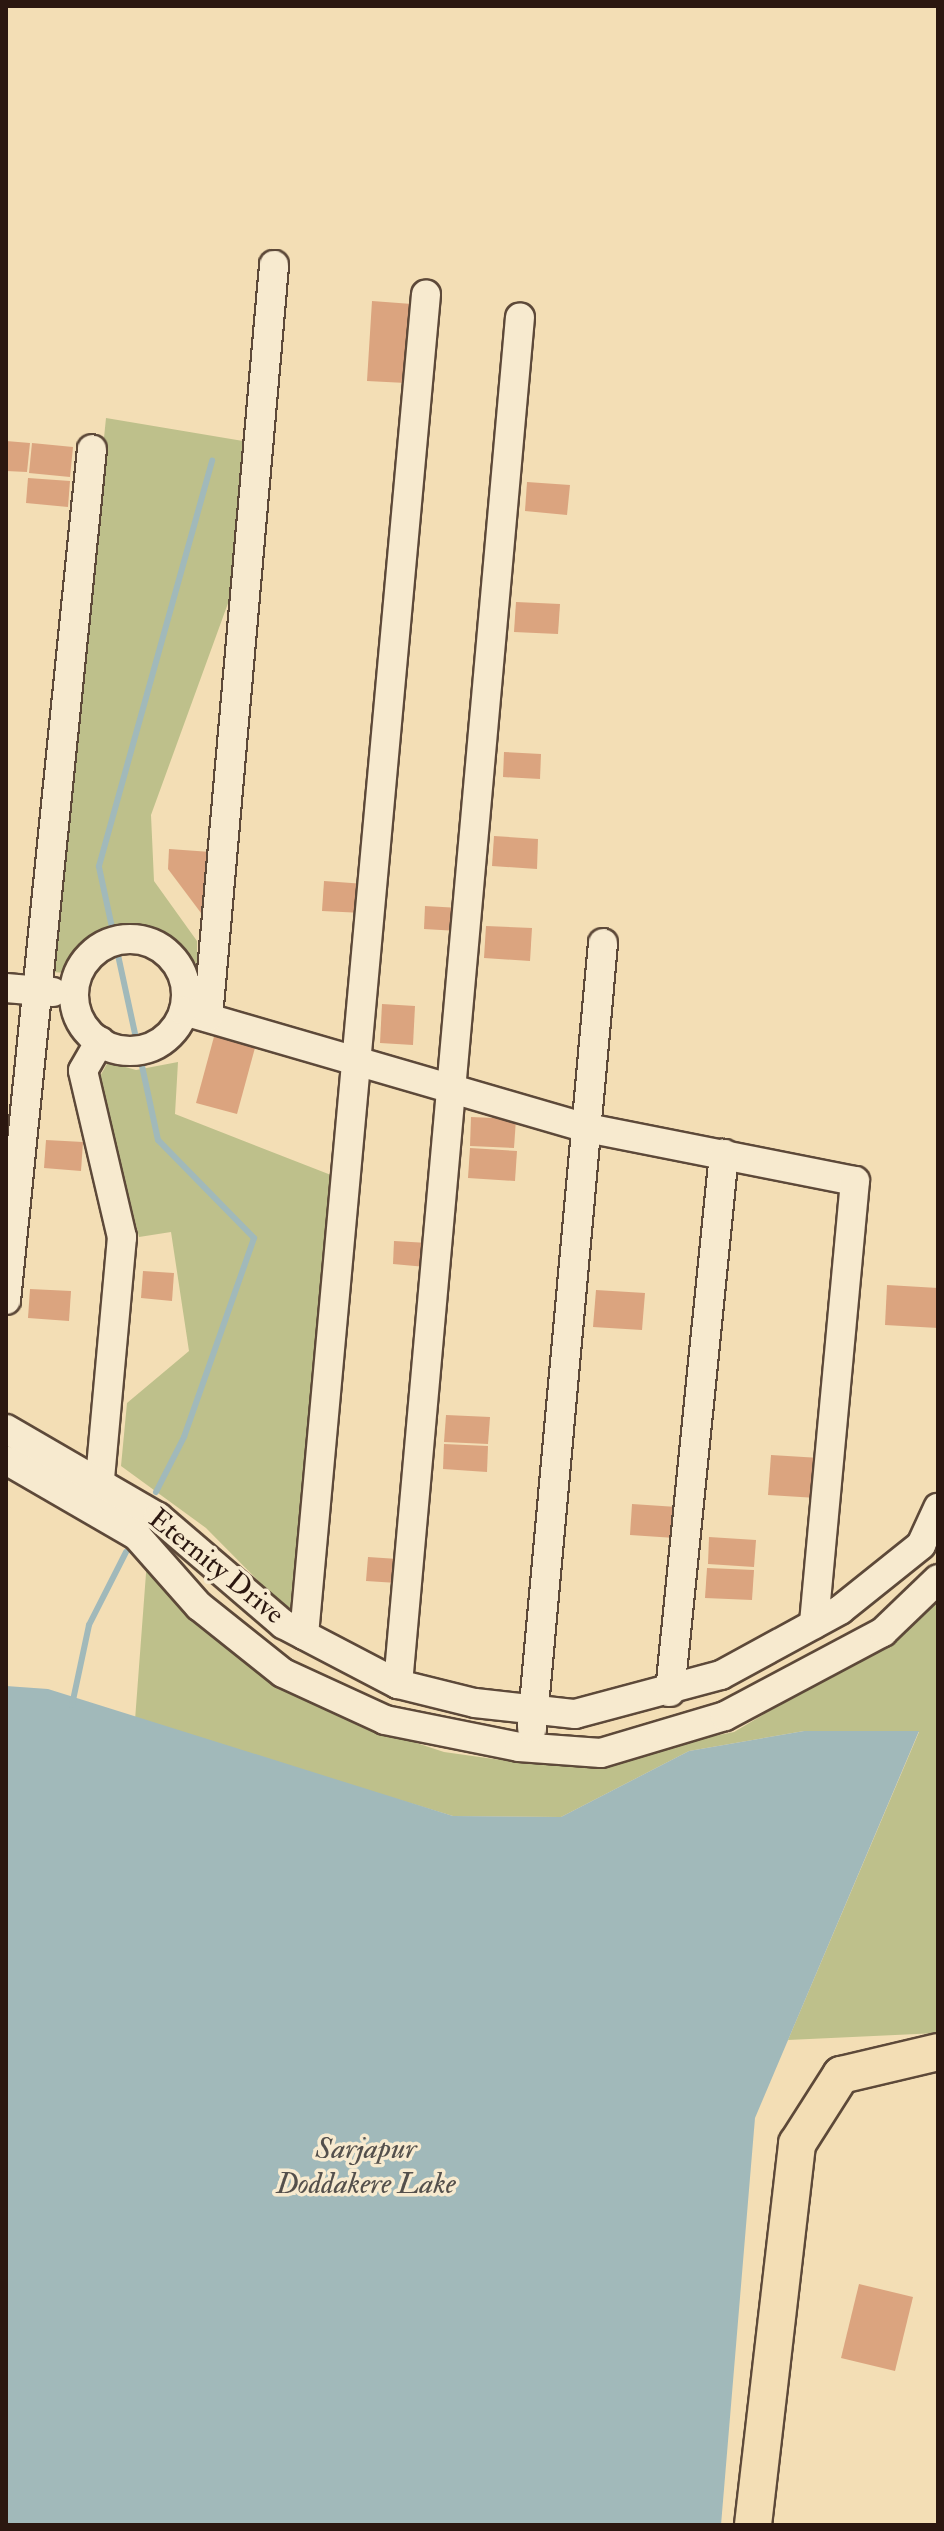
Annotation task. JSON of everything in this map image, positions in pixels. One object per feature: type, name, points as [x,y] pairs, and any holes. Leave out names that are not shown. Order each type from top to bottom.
[{"type":"main road","points":[[753,2525],[797,2144],[841,2075],[938,2052]]},
{"type":"street","points":[[196,1014],[181,970],[164,950],[140,940],[115,941],[92,954],[75,994],[84,1025],[100,1041],[144,1048],[165,1039],[196,1014],[274,265]]},
{"type":"street","points":[[304,1635],[426,295]]},
{"type":"street","points":[[398,1684],[520,317]]},
{"type":"street","points":[[6,1300],[92,449]]},
{"type":"street","points":[[530,1748],[603,943]]},
{"type":"street","points":[[6,988],[75,994]]},
{"type":"street","points":[[196,1014],[357,1064],[587,1128],[855,1181],[814,1624]]},
{"type":"street","points":[[100,1041],[83,1071],[122,1237],[100,1481]]},
{"type":"street","points":[[670,1692],[724,1154]]},
{"type":"street","name":"Eternity Drive","points":[[6,1429],[158,1517],[304,1635],[398,1684],[533,1710],[575,1714],[670,1692],[721,1675],[814,1624],[921,1545],[938,1508]]},
{"type":"street","name":"Eternity Drive","points":[[6,1460],[137,1536],[199,1606],[283,1673],[385,1720],[530,1748],[601,1753],[725,1716],[883,1632],[938,1579]]},
{"type":"green space","points":[[106,418],[243,441],[231,595],[151,815],[154,881],[197,941],[197,964],[167,935],[126,928],[91,943],[68,973],[50,972]]},
{"type":"green space","points":[[108,1062],[136,1070],[178,1062],[175,1114],[331,1175],[294,1617],[206,1528],[121,1466],[127,1403],[189,1351],[171,1232],[139,1237],[99,1078]]},
{"type":"green space","points":[[147,1560],[386,1733],[444,1752],[529,1764],[585,1762],[734,1732],[877,1647],[938,1593],[938,2033],[788,2040],[919,1732],[804,1731],[689,1751],[561,1817],[453,1816],[135,1720]]},
{"type":"water","name":"Sarjapur Doddakere Lake","points":[[6,1686],[48,1689],[453,1816],[561,1817],[689,1751],[804,1731],[919,1731],[755,2118],[721,2525],[6,2525]]},
{"type":"building","points":[[372,301],[412,304],[406,383],[367,381]]},
{"type":"building","points":[[6,441],[30,443],[27,472],[6,471]]},
{"type":"building","points":[[32,443],[73,447],[70,477],[29,473]]},
{"type":"building","points":[[28,478],[70,481],[68,507],[26,503]]},
{"type":"building","points":[[527,482],[570,485],[567,515],[525,511]]},
{"type":"building","points":[[516,602],[560,604],[558,634],[514,632]]},
{"type":"building","points":[[504,752],[541,754],[540,779],[503,777]]},
{"type":"building","points":[[494,836],[538,839],[537,869],[492,866]]},
{"type":"building","points":[[169,849],[211,852],[207,921],[168,869]]},
{"type":"building","points":[[324,881],[365,884],[363,913],[322,911]]},
{"type":"building","points":[[425,906],[460,908],[458,931],[424,929]]},
{"type":"building","points":[[486,926],[532,928],[530,961],[484,958]]},
{"type":"building","points":[[382,1004],[415,1006],[413,1045],[380,1043]]},
{"type":"building","points":[[215,1033],[256,1044],[237,1114],[196,1103]]},
{"type":"building","points":[[471,1117],[516,1119],[514,1148],[470,1146]]},
{"type":"building","points":[[46,1140],[83,1142],[81,1171],[44,1168]]},
{"type":"building","points":[[470,1148],[517,1151],[515,1181],[468,1178]]},
{"type":"building","points":[[394,1241],[428,1243],[426,1267],[393,1264]]},
{"type":"building","points":[[143,1271],[174,1273],[172,1301],[141,1298]]},
{"type":"building","points":[[887,1285],[938,1288],[938,1328],[885,1325]]},
{"type":"building","points":[[30,1289],[71,1291],[69,1321],[28,1318]]},
{"type":"building","points":[[596,1290],[645,1293],[642,1330],[593,1327]]},
{"type":"building","points":[[446,1415],[490,1417],[488,1444],[444,1442]]},
{"type":"building","points":[[444,1444],[488,1446],[487,1472],[443,1469]]},
{"type":"building","points":[[771,1455],[820,1458],[817,1498],[768,1495]]},
{"type":"building","points":[[632,1504],[677,1507],[675,1538],[630,1535]]},
{"type":"building","points":[[709,1537],[756,1540],[754,1567],[708,1564]]},
{"type":"building","points":[[368,1557],[398,1559],[397,1583],[366,1581]]},
{"type":"building","points":[[707,1568],[754,1570],[752,1600],[705,1598]]},
{"type":"building","points":[[859,2284],[913,2297],[895,2371],[841,2358]]},
{"type":"waterway","points":[[156,1492],[184,1437],[254,1238],[158,1140],[99,866],[212,460]]},
{"type":"waterway","points":[[72,1705],[89,1625],[126,1552]]}]
